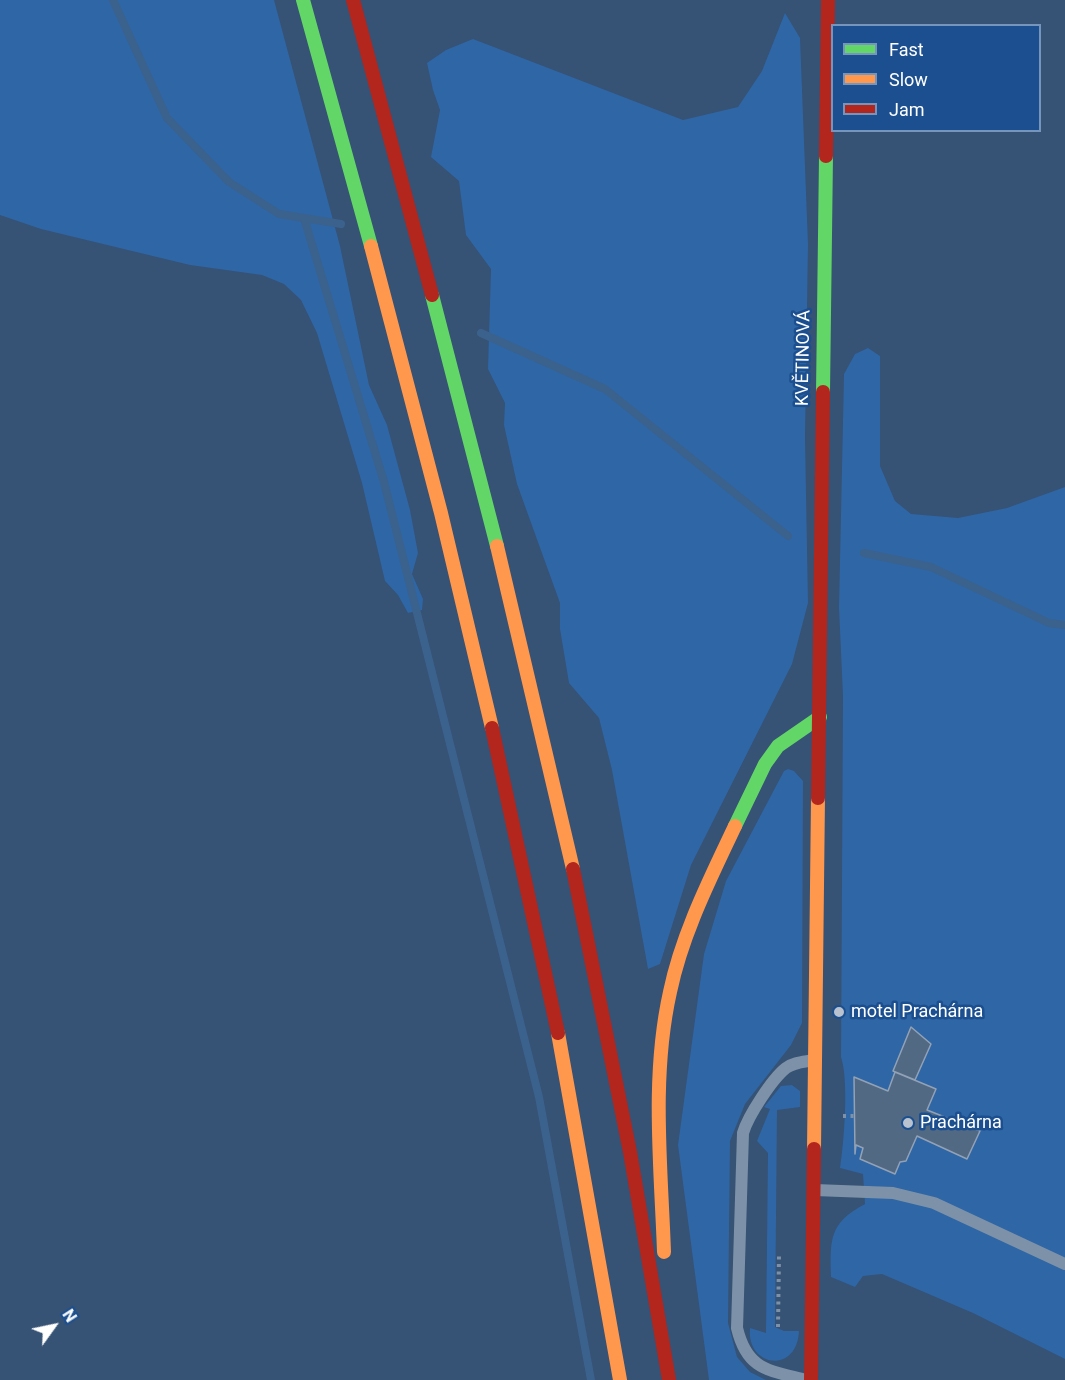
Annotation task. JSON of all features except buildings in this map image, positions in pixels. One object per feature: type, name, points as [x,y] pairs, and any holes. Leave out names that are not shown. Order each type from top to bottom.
[{"type":"main road","points":[[303,0],[340,129],[454,563],[507,783],[556,1016],[594,1216],[620,1380]]},
{"type":"main road","points":[[352,0],[383,105],[502,561],[560,807],[628,1141],[669,1380]]},
{"type":"main road","name":"KVĚTINOVÁ","points":[[811,1380],[828,0]]},
{"type":"main road","points":[[669,1380],[660,1084],[664,1019],[670,992],[685,943],[707,889],[765,764],[778,746],[820,717]]},
{"type":"lane","points":[[806,1380],[762,1368],[753,1362],[740,1341],[737,1316],[743,1133],[747,1122],[785,1069],[795,1063],[815,1060]]},
{"type":"lane","points":[[814,1190],[911,1196],[933,1203],[1065,1264]]},
{"type":"shaded area","points":[[0,0],[274,0],[340,246],[369,385],[387,425],[410,510],[418,553],[412,574],[423,599],[422,610],[408,613],[398,595],[385,581],[362,483],[317,333],[301,300],[284,284],[262,275],[190,265],[41,229],[0,215]]},
{"type":"shaded area","points":[[785,13],[800,38],[808,244],[805,437],[808,603],[792,664],[691,865],[660,964],[648,969],[612,770],[599,718],[569,683],[560,629],[560,603],[517,484],[504,425],[505,403],[488,369],[491,269],[466,235],[459,181],[431,157],[440,110],[427,63],[446,50],[473,39],[683,120],[738,107],[762,71]]},
{"type":"shaded area","points":[[868,348],[880,356],[880,466],[895,501],[911,514],[958,518],[1007,508],[1065,487],[1065,1359],[973,1313],[882,1274],[863,1276],[855,1287],[831,1277],[834,1233],[844,1218],[865,1204],[863,1174],[840,1168],[845,1081],[841,1057],[843,696],[839,608],[844,374],[855,354]]},
{"type":"shaded area","points":[[788,769],[794,771],[803,781],[802,1023],[791,1045],[745,1104],[730,1141],[728,1323],[737,1357],[750,1372],[766,1380],[709,1380],[678,1145],[704,954],[726,881],[784,771]]},
{"type":"shaded area","points":[[792,1085],[800,1091],[800,1107],[777,1110],[775,1327],[784,1331],[799,1331],[796,1345],[790,1355],[782,1360],[772,1361],[763,1358],[756,1351],[751,1341],[750,1328],[766,1333],[768,1153],[757,1141],[770,1109],[764,1107],[781,1086]]},
{"type":"waterway","points":[[113,0],[167,118],[229,182],[279,214],[341,224]]},
{"type":"waterway","points":[[304,218],[384,482],[539,1097],[591,1380]]},
{"type":"waterway","points":[[481,333],[605,389],[788,536]]},
{"type":"waterway","points":[[864,553],[931,567],[1049,623],[1065,625]]},
{"type":"traffic: fast","points":[[303,0],[371,246]]},
{"type":"traffic: fast","points":[[823,392],[826,156]]},
{"type":"traffic: fast","points":[[432,295],[497,546]]},
{"type":"traffic: fast","points":[[735,826],[765,764],[778,746],[820,717]]},
{"type":"traffic: slow","points":[[371,246],[441,513],[492,728]]},
{"type":"traffic: slow","points":[[497,546],[573,869]]},
{"type":"traffic: slow","points":[[814,1149],[818,798]]},
{"type":"traffic: slow","points":[[664,1252],[659,1122],[664,1024],[675,970],[682,949],[698,907],[735,826]]},
{"type":"traffic: slow","points":[[558,1033],[620,1380]]},
{"type":"traffic: jam","points":[[353,0],[432,295]]},
{"type":"traffic: jam","points":[[826,156],[828,0]]},
{"type":"traffic: jam","points":[[818,798],[823,392]]},
{"type":"traffic: jam","points":[[492,728],[558,1033]]},
{"type":"traffic: jam","points":[[573,869],[630,1152],[669,1380]]},
{"type":"traffic: jam","points":[[811,1380],[814,1149]]},
{"type":"place","name":"motel Prachárna","points":[[839,1012]]},
{"type":"place","name":"Prachárna","points":[[908,1123]]}]
